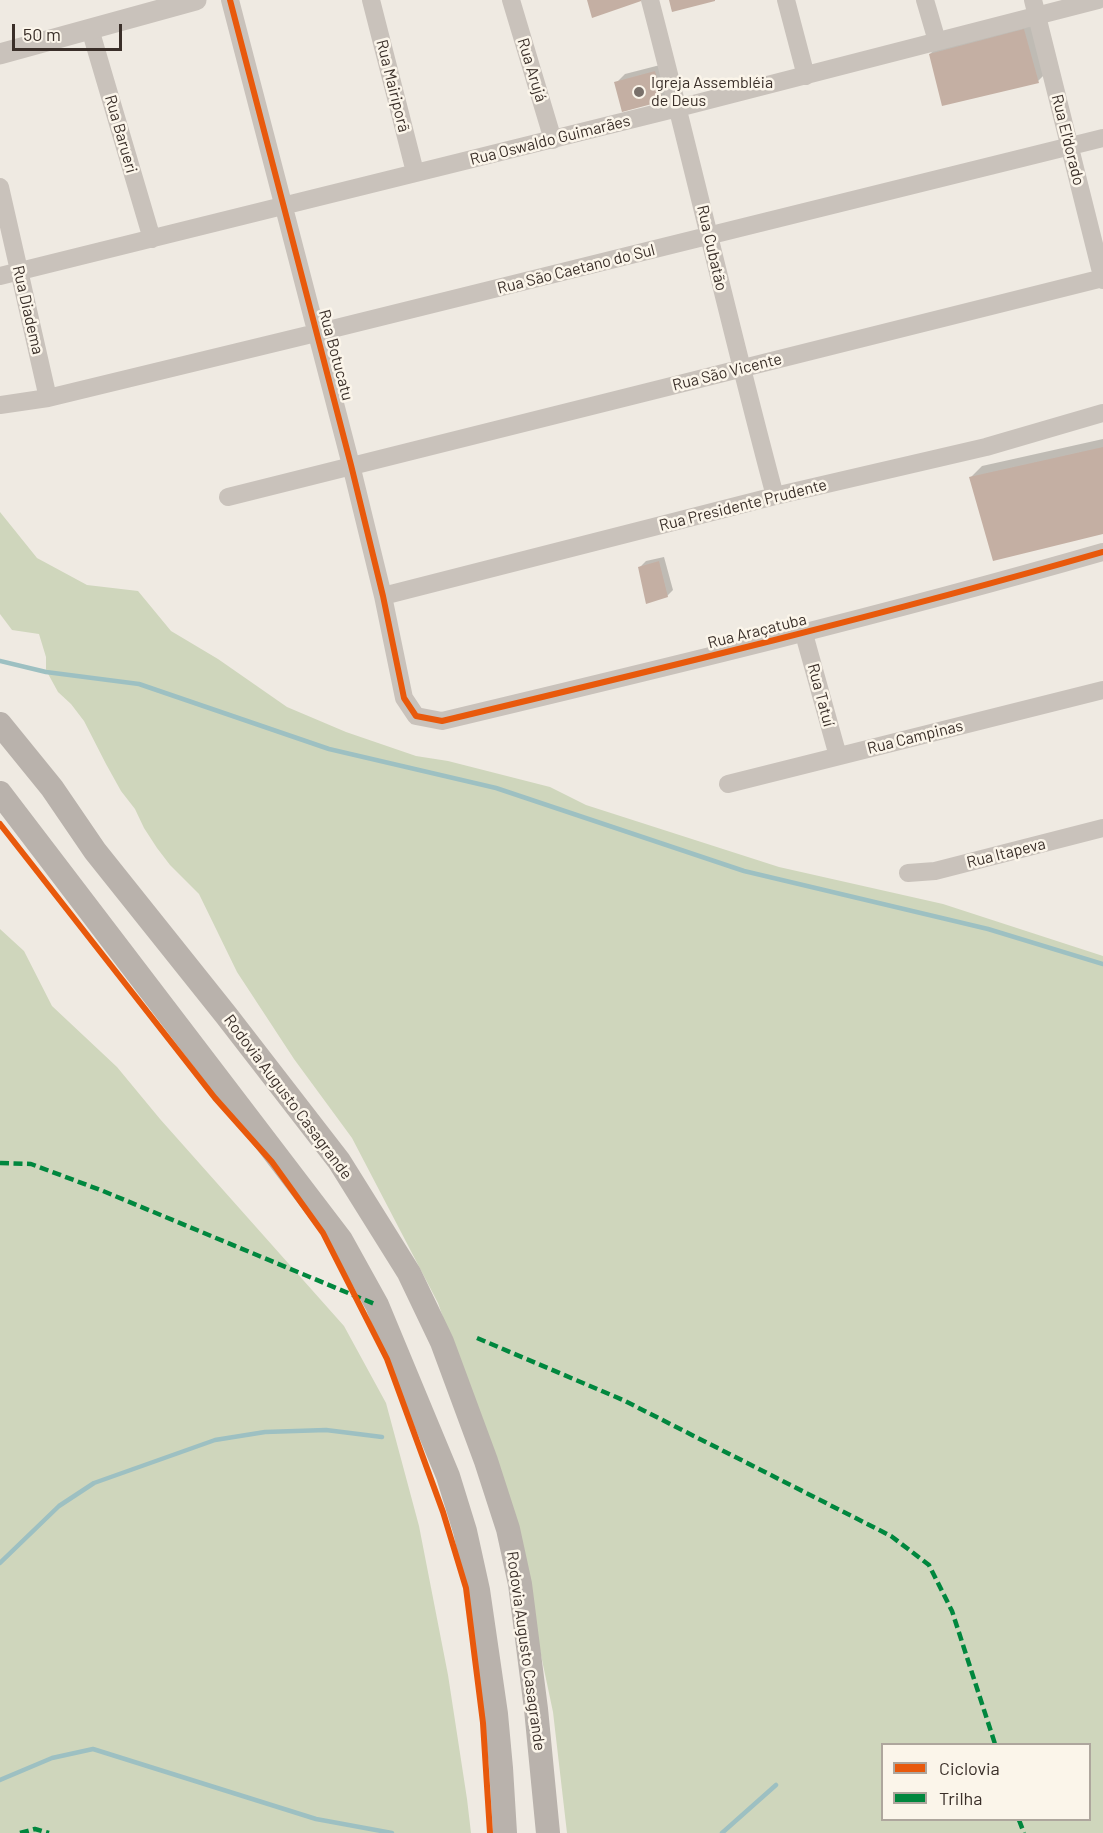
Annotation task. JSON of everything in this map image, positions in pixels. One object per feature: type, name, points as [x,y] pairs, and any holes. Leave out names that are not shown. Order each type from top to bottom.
[{"type":"main road","name":"Rodovia Augusto Casagrande","points":[[0,724],[52,788],[95,852],[339,1161],[409,1273],[442,1342],[486,1461],[508,1529],[520,1584],[536,1708],[548,1833]]},
{"type":"main road","points":[[0,793],[341,1240],[377,1305],[448,1476],[465,1531],[478,1590],[496,1714],[505,1833]]},
{"type":"street","points":[[0,54],[196,0]]},
{"type":"street","name":"Rua Botucatu","points":[[230,0],[351,465],[383,596],[404,698],[416,716]]},
{"type":"street","name":"Rua Mairiporã","points":[[371,0],[415,172]]},
{"type":"street","name":"Rua Arujá","points":[[511,0],[553,140]]},
{"type":"street","name":"Rua Cubatão","points":[[650,0],[741,369],[775,496]]},
{"type":"street","points":[[786,0],[806,76]]},
{"type":"street","points":[[925,0],[937,41]]},
{"type":"street","name":"Rua Oswaldo Guimarães","points":[[0,276],[806,76],[937,41],[1035,8],[1098,0]]},
{"type":"street","name":"Rua El'dorado","points":[[1035,8],[1103,279]]},
{"type":"street","name":"Rua Barueri","points":[[90,29],[152,239]]},
{"type":"street","name":"Rua São Caetano do Sul","points":[[0,405],[48,398],[1103,138]]},
{"type":"street","name":"Rua Diadema","points":[[0,187],[48,398]]},
{"type":"street","name":"Rua São Vicente","points":[[228,497],[1103,279]]},
{"type":"street","name":"Rua Presidente Prudente","points":[[383,596],[775,496],[986,447],[1103,412]]},
{"type":"street","name":"Rua Araçatuba","points":[[416,716],[442,721],[804,634],[1103,552]]},
{"type":"street","name":"Rua Tatuí","points":[[804,634],[838,756]]},
{"type":"street","name":"Rua Campinas","points":[[728,784],[1103,690]]},
{"type":"street","name":"Rua Itapeva","points":[[908,873],[934,871],[1103,828]]},
{"type":"green space","points":[[0,512],[37,558],[87,585],[138,591],[171,631],[218,659],[287,707],[346,732],[416,756],[448,761],[550,787],[586,805],[779,867],[943,904],[1103,956],[1103,1833],[567,1833],[553,1712],[511,1513],[438,1303],[352,1138],[294,1059],[237,972],[199,894],[170,865],[157,848],[135,809],[121,791],[84,721],[58,692],[46,670],[46,657],[39,634],[12,630],[0,614]]},
{"type":"green space","points":[[0,929],[24,951],[52,1006],[117,1067],[160,1119],[344,1326],[386,1403],[419,1526],[448,1675],[471,1833],[0,1833]]},
{"type":"building","points":[[587,0],[644,0],[592,18]]},
{"type":"building","points":[[669,0],[715,0],[715,1],[672,12]]},
{"type":"building","points":[[1024,29],[1039,83],[942,106],[929,54]]},
{"type":"building","name":"Igreja Assembléia de Deus","points":[[655,71],[663,101],[622,112],[614,82]]},
{"type":"building","points":[[1103,447],[1103,534],[993,561],[969,477]]},
{"type":"building","points":[[659,561],[668,597],[646,604],[638,567]]},
{"type":"waterway","points":[[0,661],[46,672],[139,684],[329,749],[496,788],[744,871],[988,929],[1103,964]]},
{"type":"waterway","points":[[0,1563],[59,1506],[94,1483],[215,1440],[265,1432],[326,1430],[382,1437]]},
{"type":"waterway","points":[[0,1780],[52,1758],[93,1749],[316,1819],[392,1833]]},
{"type":"waterway","points":[[722,1833],[776,1785]]},
{"type":"marked path","points":[[0,1163],[31,1164],[103,1191],[377,1305]]},
{"type":"marked path","points":[[477,1338],[623,1400],[891,1536],[929,1565],[952,1611],[995,1743]]},
{"type":"marked path","points":[[1019,1821],[1024,1833]]},
{"type":"marked path","points":[[20,1833],[35,1829],[49,1833]]},
{"type":"cycle path","points":[[230,0],[351,465],[383,596],[404,698],[416,716],[442,721],[856,619],[1103,552]]},
{"type":"cycle path","points":[[0,824],[215,1098],[272,1162],[323,1233],[387,1359],[443,1512],[466,1588],[483,1723],[490,1833]]},
{"type":"place","name":"Igreja Assembléia de Deus","points":[[639,92]]}]
